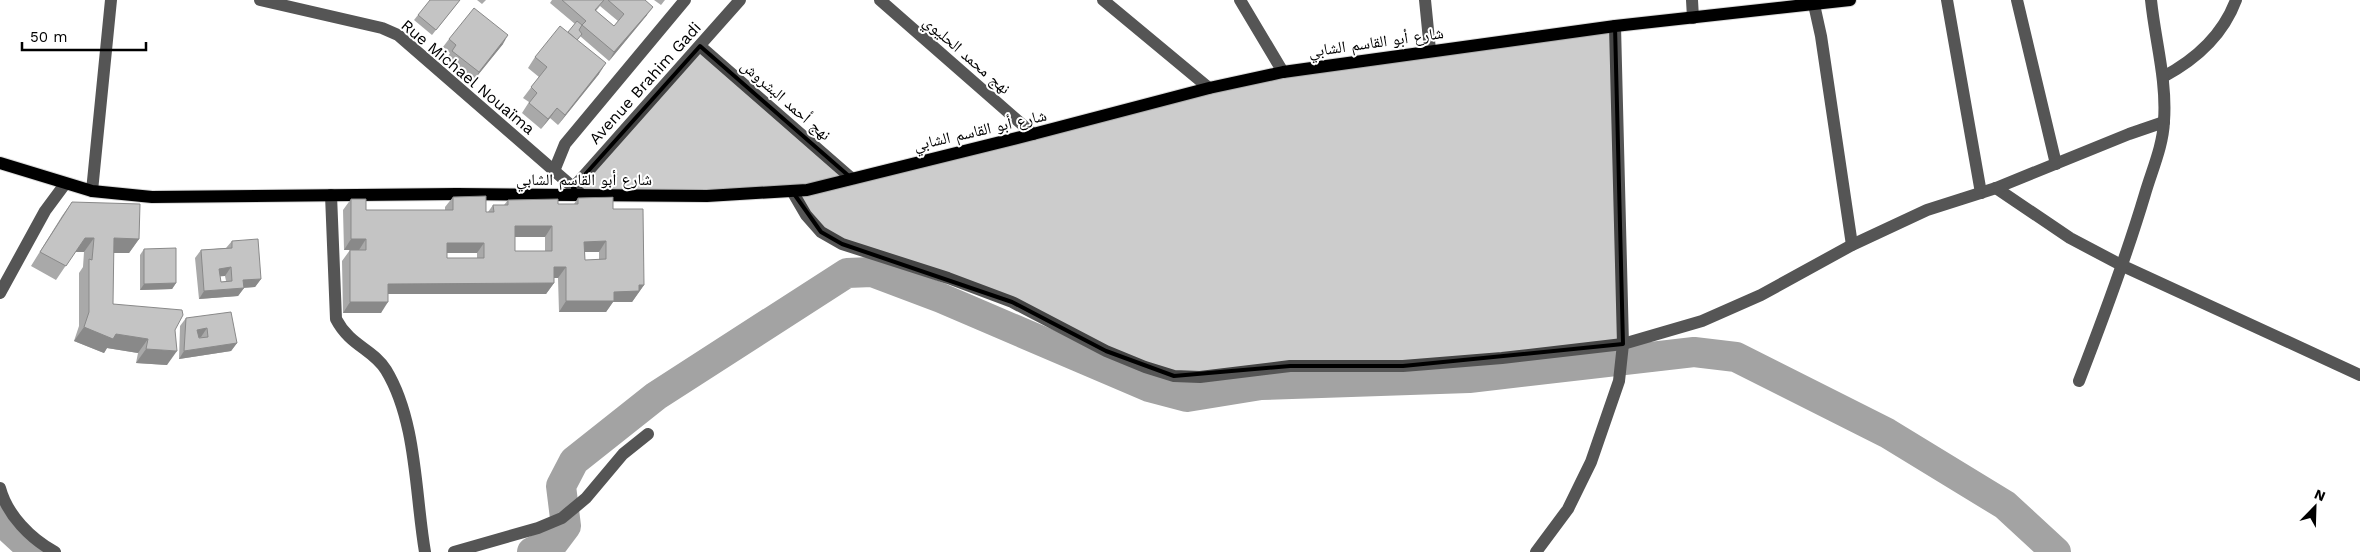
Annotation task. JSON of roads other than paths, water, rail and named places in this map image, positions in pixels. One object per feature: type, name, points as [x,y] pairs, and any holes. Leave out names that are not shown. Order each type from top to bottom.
[{"type":"main road","name":"شارع أبو القاسم الشابي","points":[[0,163],[92,191],[152,196],[578,191],[707,196],[792,192],[1033,134],[1209,88],[1283,72],[1430,50],[1615,26],[1813,2],[1850,0]]},
{"type":"street","points":[[92,191],[111,0]]},
{"type":"street","name":"Rue Michael Nouaïma","points":[[260,0],[382,28],[398,35],[578,191]]},
{"type":"street","points":[[554,171],[565,144],[685,0]]},
{"type":"street","name":"Avenue Brahim Gadi","points":[[578,191],[740,0]]},
{"type":"street","name":"نهج محمد الحليوي","points":[[880,0],[1033,134]]},
{"type":"street","points":[[1103,0],[1209,88]]},
{"type":"street","points":[[1240,0],[1283,72]]},
{"type":"street","points":[[1425,0],[1430,50]]},
{"type":"street","points":[[1692,0],[1693,18]]},
{"type":"street","points":[[1947,0],[1981,192]]},
{"type":"street","points":[[2017,0],[2056,164]]},
{"type":"street","points":[[2080,381],[2123,266],[2160,149],[2164,122],[2163,77],[2156,42],[2151,0]]},
{"type":"street","points":[[2163,77],[2181,67],[2210,44],[2236,0]]},
{"type":"street","points":[[1813,2],[1821,36],[1852,245]]},
{"type":"street","points":[[1536,552],[1568,509],[1591,462],[1619,381],[1622,350],[1615,26]]},
{"type":"street","name":"نهج أحمد البشروش","points":[[700,46],[850,177]]},
{"type":"street","points":[[792,192],[811,221],[822,232],[842,244],[948,278],[1012,302],[1106,351],[1145,367],[1174,376],[1200,376],[1290,366],[1403,366],[1545,354],[1622,350],[1702,321],[1761,295],[1852,245],[1927,210],[1996,188],[2164,122]]},
{"type":"street","points":[[0,293],[45,211],[65,184]]},
{"type":"street","points":[[1996,188],[2070,238],[2123,266],[2360,375]]},
{"type":"street","points":[[331,195],[336,319],[341,330],[386,369],[410,428],[424,552]]},
{"type":"street","points":[[454,552],[538,528],[562,518],[586,498],[623,454],[648,434]]},
{"type":"street","points":[[0,488],[4,503],[24,529],[55,552]]},
{"type":"waterway","points":[[532,552],[554,542],[566,526],[561,486],[574,461],[656,396],[847,273],[872,272],[941,298],[1149,387],[1187,397],[1261,385],[1469,378],[1694,352],[1736,357],[1887,433],[2005,505],[2056,552]]},
{"type":"waterway","points":[[0,520],[35,552]]}]
